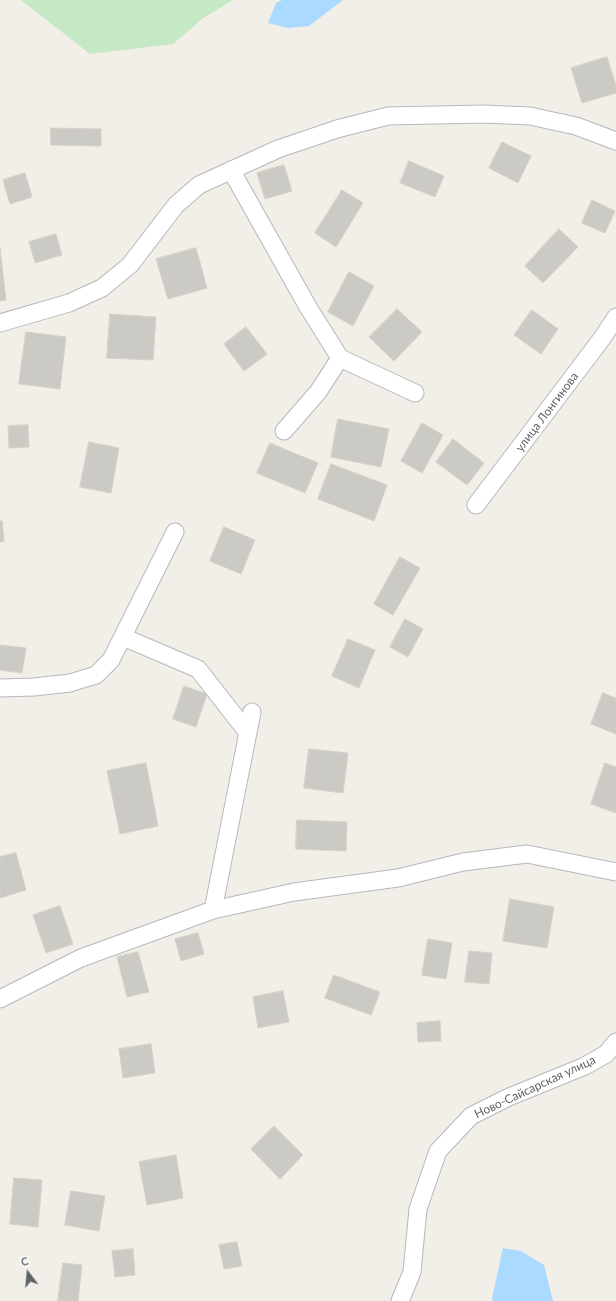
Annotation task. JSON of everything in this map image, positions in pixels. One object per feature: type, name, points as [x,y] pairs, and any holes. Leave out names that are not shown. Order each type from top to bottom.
[{"type":"street","points":[[0,323],[69,303],[102,288],[130,265],[176,205],[199,185],[278,148],[337,129],[388,116],[484,114],[530,116],[576,126],[616,141]]},
{"type":"street","points":[[231,170],[308,307],[340,358],[415,393]]},
{"type":"street","name":"улица Лонгинова","points":[[476,505],[603,337],[616,317]]},
{"type":"street","points":[[284,431],[318,392],[340,358]]},
{"type":"street","points":[[0,688],[34,687],[70,683],[96,674],[111,660],[175,532]]},
{"type":"street","points":[[123,637],[198,669],[248,733]]},
{"type":"street","points":[[213,910],[252,712]]},
{"type":"street","points":[[0,999],[81,958],[213,910],[294,892],[398,878],[463,862],[526,854],[616,872]]},
{"type":"street","name":"Ново-Сайсарская улица","points":[[400,1301],[412,1272],[418,1209],[438,1151],[471,1116],[509,1097],[585,1066],[606,1054],[616,1042]]},
{"type":"green space","points":[[21,0],[233,0],[203,18],[173,44],[90,54]]},
{"type":"water","points":[[282,0],[343,0],[309,26],[288,28],[268,23],[276,3]]},
{"type":"water","points":[[503,1248],[521,1251],[544,1265],[553,1301],[493,1301],[492,1298]]},
{"type":"building","points":[[607,57],[616,85],[616,93],[582,103],[571,68]]},
{"type":"building","points":[[51,128],[101,129],[101,146],[51,145]]},
{"type":"building","points":[[502,142],[531,156],[518,183],[489,168]]},
{"type":"building","points":[[409,161],[444,176],[435,197],[400,183]]},
{"type":"building","points":[[284,165],[292,191],[265,199],[257,173]]},
{"type":"building","points":[[25,173],[32,197],[10,204],[3,180]]},
{"type":"building","points":[[342,190],[363,203],[336,247],[315,233]]},
{"type":"building","points":[[592,200],[615,211],[605,233],[582,223]]},
{"type":"building","points":[[559,229],[578,247],[543,283],[525,266]]},
{"type":"building","points":[[56,234],[62,255],[35,263],[29,242]]},
{"type":"building","points":[[0,248],[6,300],[0,301]]},
{"type":"building","points":[[196,248],[207,288],[168,299],[156,259]]},
{"type":"building","points":[[349,272],[374,286],[353,326],[328,312]]},
{"type":"building","points":[[397,309],[422,332],[394,361],[369,337]]},
{"type":"building","points":[[532,310],[558,329],[541,354],[514,335]]},
{"type":"building","points":[[110,314],[156,317],[153,360],[107,358]]},
{"type":"building","points":[[246,327],[267,354],[244,371],[224,344]]},
{"type":"building","points":[[26,332],[66,337],[60,389],[19,384]]},
{"type":"building","points":[[338,419],[389,429],[381,467],[331,457]]},
{"type":"building","points":[[422,423],[443,435],[422,473],[401,461]]},
{"type":"building","points":[[28,425],[29,447],[9,448],[8,426]]},
{"type":"building","points":[[453,439],[484,463],[467,485],[436,462]]},
{"type":"building","points":[[89,442],[119,448],[111,493],[80,487]]},
{"type":"building","points":[[270,443],[318,463],[305,493],[257,473]]},
{"type":"building","points":[[331,464],[387,485],[374,521],[318,499]]},
{"type":"building","points":[[0,521],[2,521],[4,541],[0,542]]},
{"type":"building","points":[[224,527],[255,540],[241,574],[210,561]]},
{"type":"building","points":[[400,557],[420,568],[393,615],[374,604]]},
{"type":"building","points":[[405,619],[423,629],[408,657],[390,647]]},
{"type":"building","points":[[348,639],[375,650],[359,688],[332,676]]},
{"type":"building","points":[[0,645],[26,648],[22,673],[0,670]]},
{"type":"building","points":[[184,686],[207,694],[196,727],[173,719]]},
{"type":"building","points":[[603,693],[616,698],[616,734],[591,724]]},
{"type":"building","points":[[309,749],[348,753],[343,793],[304,788]]},
{"type":"building","points":[[146,763],[158,826],[120,834],[107,771]]},
{"type":"building","points":[[605,763],[616,767],[616,813],[591,804]]},
{"type":"building","points":[[297,820],[347,822],[346,851],[296,849]]},
{"type":"building","points":[[16,853],[26,890],[0,898],[0,857]]},
{"type":"building","points":[[510,899],[554,907],[547,948],[503,941]]},
{"type":"building","points":[[60,906],[73,944],[46,953],[33,915]]},
{"type":"building","points":[[198,933],[204,954],[181,961],[175,939]]},
{"type":"building","points":[[428,939],[452,943],[446,979],[422,975]]},
{"type":"building","points":[[469,951],[492,953],[489,984],[465,982]]},
{"type":"building","points":[[138,952],[149,992],[127,997],[117,957]]},
{"type":"building","points":[[334,975],[380,992],[371,1015],[325,998]]},
{"type":"building","points":[[283,991],[289,1022],[258,1028],[253,997]]},
{"type":"building","points":[[440,1021],[441,1041],[418,1042],[417,1023]]},
{"type":"building","points":[[151,1044],[155,1073],[123,1078],[119,1049]]},
{"type":"building","points":[[274,1126],[303,1155],[280,1179],[251,1149]]},
{"type":"building","points":[[176,1155],[183,1198],[147,1205],[139,1162]]},
{"type":"building","points":[[14,1178],[42,1180],[38,1227],[10,1224]]},
{"type":"building","points":[[71,1191],[105,1196],[99,1231],[65,1225]]},
{"type":"building","points":[[237,1242],[242,1266],[224,1269],[219,1245]]},
{"type":"building","points":[[133,1249],[135,1275],[115,1277],[112,1251]]},
{"type":"building","points":[[63,1263],[82,1265],[78,1301],[58,1301]]}]
